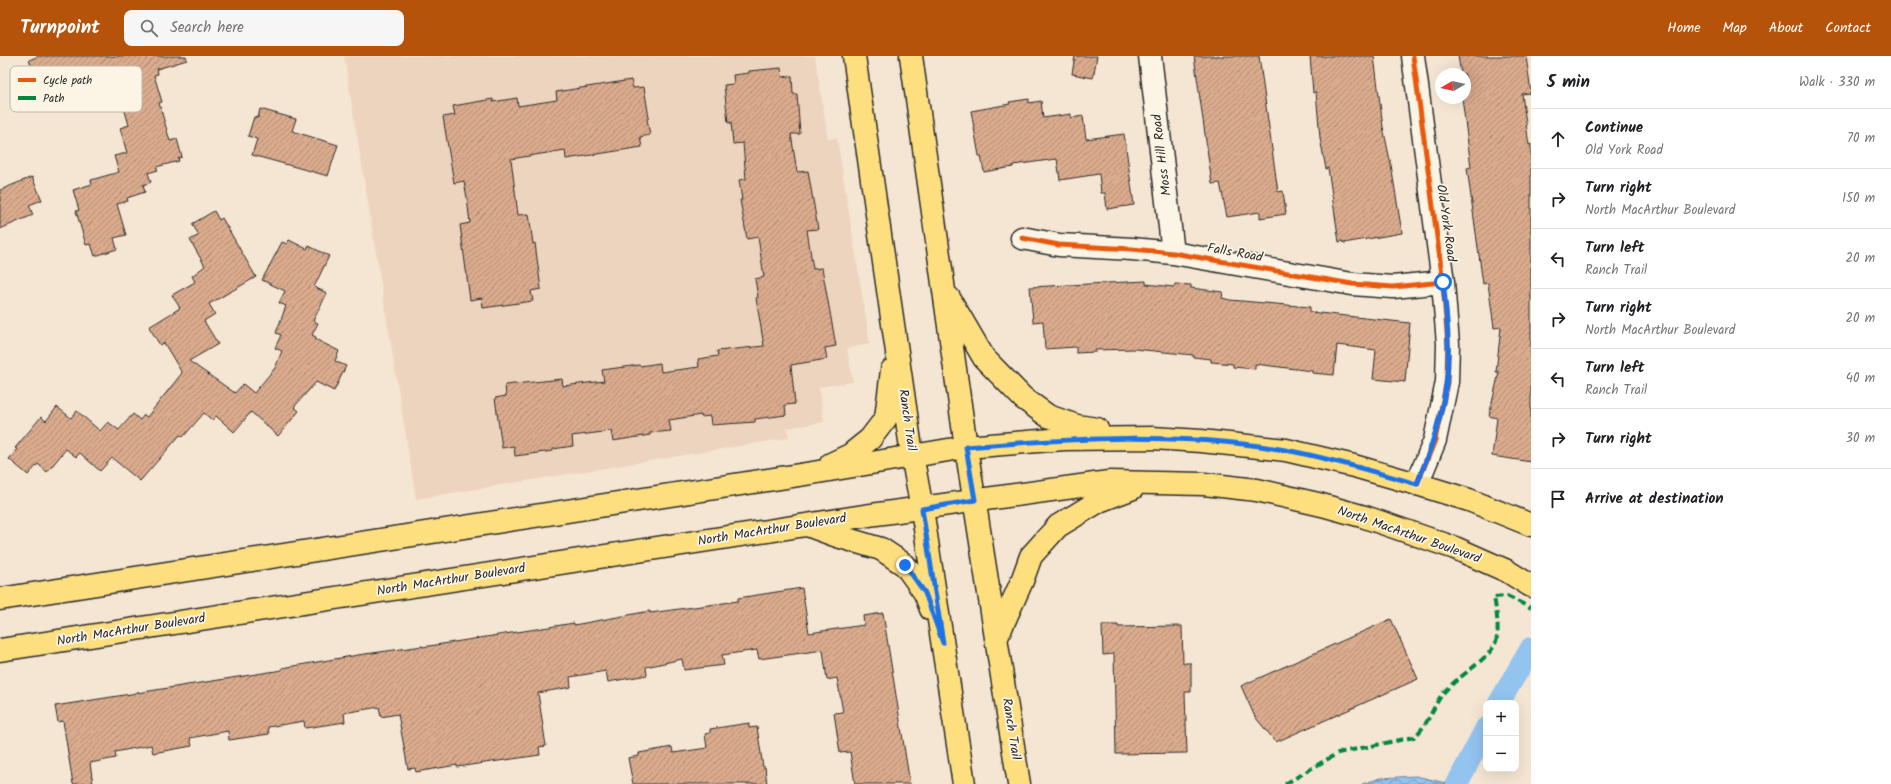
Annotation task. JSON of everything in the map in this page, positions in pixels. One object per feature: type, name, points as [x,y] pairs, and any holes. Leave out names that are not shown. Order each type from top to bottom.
[{"type":"main road","name":"Ranch Trail","points":[[854,56],[912,455],[922,509],[964,784]]},
{"type":"main road","name":"Ranch Trail","points":[[911,56],[966,447],[1019,784]]},
{"type":"main road","points":[[944,288],[984,358],[1023,398],[1048,416],[1077,426],[1152,438]]},
{"type":"main road","points":[[812,473],[850,455],[870,439],[886,418],[895,341]]},
{"type":"main road","points":[[0,598],[812,473],[912,455],[966,447],[1064,439],[1152,438],[1201,440],[1286,450],[1354,466],[1417,484],[1469,500],[1530,525]]},
{"type":"main road","name":"North MacArthur Boulevard","points":[[0,650],[806,525],[1109,482],[1204,484],[1257,490],[1322,505],[1366,517],[1455,548],[1507,571],[1531,586]]},
{"type":"main road","points":[[997,637],[1022,581],[1031,556],[1058,526],[1099,501],[1148,483]]},
{"type":"main road","points":[[806,525],[837,536],[881,548],[905,565],[925,593],[943,643]]},
{"type":"street","name":"Moss Hill Road","points":[[1150,56],[1173,253]]},
{"type":"street","name":"Old York Road","points":[[1413,56],[1443,282],[1448,344],[1447,382],[1435,440],[1417,484]]},
{"type":"street","name":"Falls Road","points":[[1022,238],[1059,245],[1132,248],[1173,253],[1352,284],[1393,288],[1443,282]]},
{"type":"shaded area","points":[[344,56],[815,56],[828,139],[837,138],[870,344],[847,348],[853,382],[819,387],[824,422],[787,428],[789,438],[416,499]]},
{"type":"water","points":[[1416,776],[1450,784],[1362,784],[1381,778]]},
{"type":"building","points":[[39,56],[186,56],[187,60],[157,69],[158,74],[154,75],[162,102],[159,103],[170,141],[177,139],[182,157],[178,158],[179,161],[156,167],[158,170],[148,173],[151,182],[143,185],[145,192],[127,198],[128,201],[117,204],[126,235],[114,238],[117,249],[95,256],[91,244],[86,245],[76,211],[79,210],[73,190],[92,184],[91,180],[119,172],[114,156],[127,153],[120,128],[129,125],[125,112],[142,112],[142,66],[32,66],[29,60]]},
{"type":"building","points":[[1075,56],[1097,56],[1093,78],[1072,74]]},
{"type":"building","points":[[1194,56],[1259,56],[1278,192],[1283,191],[1286,214],[1260,218],[1260,212],[1227,217],[1220,183],[1212,184]]},
{"type":"building","points":[[1310,56],[1374,56],[1383,127],[1402,233],[1344,243],[1343,241],[1339,242],[1328,168],[1326,169],[1320,138],[1316,92],[1313,93]]},
{"type":"building","points":[[1458,56],[1526,56],[1531,93],[1522,94],[1529,145],[1531,144],[1531,462],[1492,456],[1497,418],[1489,416],[1499,372],[1496,372],[1501,327],[1494,328],[1488,283],[1483,284],[1467,168],[1471,167],[1463,104],[1471,104],[1471,68],[1460,68]]},
{"type":"building","points":[[781,68],[782,77],[792,76],[793,94],[797,94],[800,134],[791,134],[797,172],[808,171],[818,229],[807,230],[813,269],[822,268],[836,346],[825,348],[827,359],[791,365],[795,404],[785,405],[786,415],[755,419],[755,422],[711,425],[710,416],[701,417],[701,415],[669,420],[671,431],[650,433],[650,435],[613,441],[611,431],[572,436],[573,446],[553,449],[553,451],[515,456],[514,446],[502,448],[495,398],[506,396],[505,385],[562,379],[563,386],[604,381],[602,370],[660,363],[661,372],[699,367],[698,359],[718,356],[717,351],[764,346],[756,298],[758,297],[755,279],[764,277],[758,237],[747,239],[740,200],[742,200],[739,180],[746,179],[743,143],[733,144],[731,122],[728,123],[724,85],[734,84],[733,75],[749,73],[749,71]]},
{"type":"building","points":[[631,80],[633,88],[644,87],[650,135],[640,137],[642,147],[566,159],[565,150],[511,159],[518,215],[529,214],[533,244],[535,243],[541,289],[531,291],[533,301],[483,308],[482,298],[470,300],[460,225],[470,223],[467,198],[464,181],[454,183],[443,117],[455,115],[453,106],[493,99],[493,102],[517,98],[518,106],[557,100],[556,92]]},
{"type":"building","points":[[1029,99],[1029,103],[1041,101],[1043,118],[1071,114],[1071,118],[1083,116],[1086,139],[1124,134],[1134,205],[1107,209],[1105,193],[1101,193],[1099,174],[1060,180],[1057,159],[1013,165],[1013,167],[984,172],[981,156],[979,156],[971,111]]},
{"type":"building","points":[[260,109],[296,119],[292,131],[338,145],[328,176],[252,155],[257,139],[248,136],[254,117],[258,118]]},
{"type":"building","points":[[32,177],[42,200],[29,205],[33,215],[0,229],[0,190]]},
{"type":"building","points":[[214,211],[219,220],[222,218],[256,277],[209,304],[215,314],[204,321],[218,344],[189,361],[235,393],[243,384],[254,393],[275,368],[282,351],[275,348],[281,335],[276,333],[286,306],[279,303],[285,291],[262,280],[282,242],[287,244],[289,240],[307,249],[309,246],[329,256],[314,287],[327,293],[313,321],[318,323],[312,335],[316,337],[315,339],[339,351],[335,361],[346,366],[334,391],[316,382],[294,407],[299,411],[278,436],[251,412],[234,432],[216,416],[212,420],[204,413],[183,437],[180,435],[140,481],[112,458],[100,471],[80,453],[76,457],[66,449],[47,472],[38,464],[28,475],[9,459],[17,449],[15,448],[41,417],[46,421],[57,407],[71,418],[77,411],[100,431],[108,422],[119,430],[133,414],[140,420],[144,415],[147,417],[182,373],[164,343],[160,345],[149,327],[180,308],[172,295],[195,282],[192,276],[205,266],[190,240],[199,235],[192,224]]},
{"type":"building","points":[[1146,281],[1146,284],[1174,287],[1175,284],[1191,285],[1191,288],[1223,292],[1222,298],[1230,300],[1310,307],[1310,312],[1410,323],[1405,382],[1373,379],[1376,350],[1337,345],[1334,375],[1255,364],[1255,369],[1233,367],[1233,364],[1211,362],[1211,359],[1193,357],[1193,355],[1135,349],[1095,350],[1096,352],[1076,353],[1076,347],[1045,349],[1043,321],[1033,322],[1030,287]]},
{"type":"building","points":[[802,588],[809,633],[864,625],[863,616],[883,613],[910,784],[855,784],[850,752],[840,753],[834,713],[843,712],[837,678],[827,680],[823,650],[759,659],[757,650],[722,655],[724,665],[684,670],[682,659],[646,667],[647,675],[608,682],[606,671],[570,677],[571,687],[538,693],[546,746],[539,747],[540,755],[457,767],[457,765],[416,772],[415,768],[408,769],[398,714],[381,717],[379,707],[344,713],[345,722],[305,728],[304,721],[268,727],[269,734],[229,740],[228,731],[190,738],[192,746],[153,753],[151,745],[115,752],[116,758],[90,763],[93,784],[73,784],[63,721],[58,722],[55,706],[282,670],[282,668],[358,655],[423,647],[574,623],[574,625],[650,611],[650,613],[738,601],[738,598]]},
{"type":"building","points":[[1391,619],[1418,679],[1276,742],[1255,717],[1241,686]]},
{"type":"building","points":[[1102,625],[1118,625],[1118,627],[1182,626],[1183,663],[1191,663],[1191,692],[1185,692],[1187,753],[1116,754],[1114,654],[1103,655]]},
{"type":"building","points":[[749,723],[749,728],[757,727],[767,784],[633,784],[628,758],[639,756],[639,753],[672,747],[673,753],[707,748],[705,734],[710,733],[710,729]]},
{"type":"waterway","points":[[1501,700],[1531,648]]},
{"type":"waterway","points":[[1457,784],[1483,734]]},
{"type":"marked path","points":[[1285,784],[1338,753],[1414,737],[1423,728],[1446,690],[1483,659],[1494,646],[1498,629],[1494,597],[1507,596],[1531,608]]},
{"type":"cycle path","points":[[1413,56],[1443,282],[1448,344],[1447,382],[1435,440],[1417,484]]},
{"type":"cycle path","points":[[1022,238],[1059,245],[1173,253],[1352,284],[1393,287],[1443,282]]},
{"type":"route","points":[[905,565],[925,593],[943,643],[922,509],[975,500],[966,447],[1064,439],[1152,438],[1201,440],[1286,450],[1354,466],[1417,484],[1435,440],[1447,382],[1448,344],[1443,282]]}]
